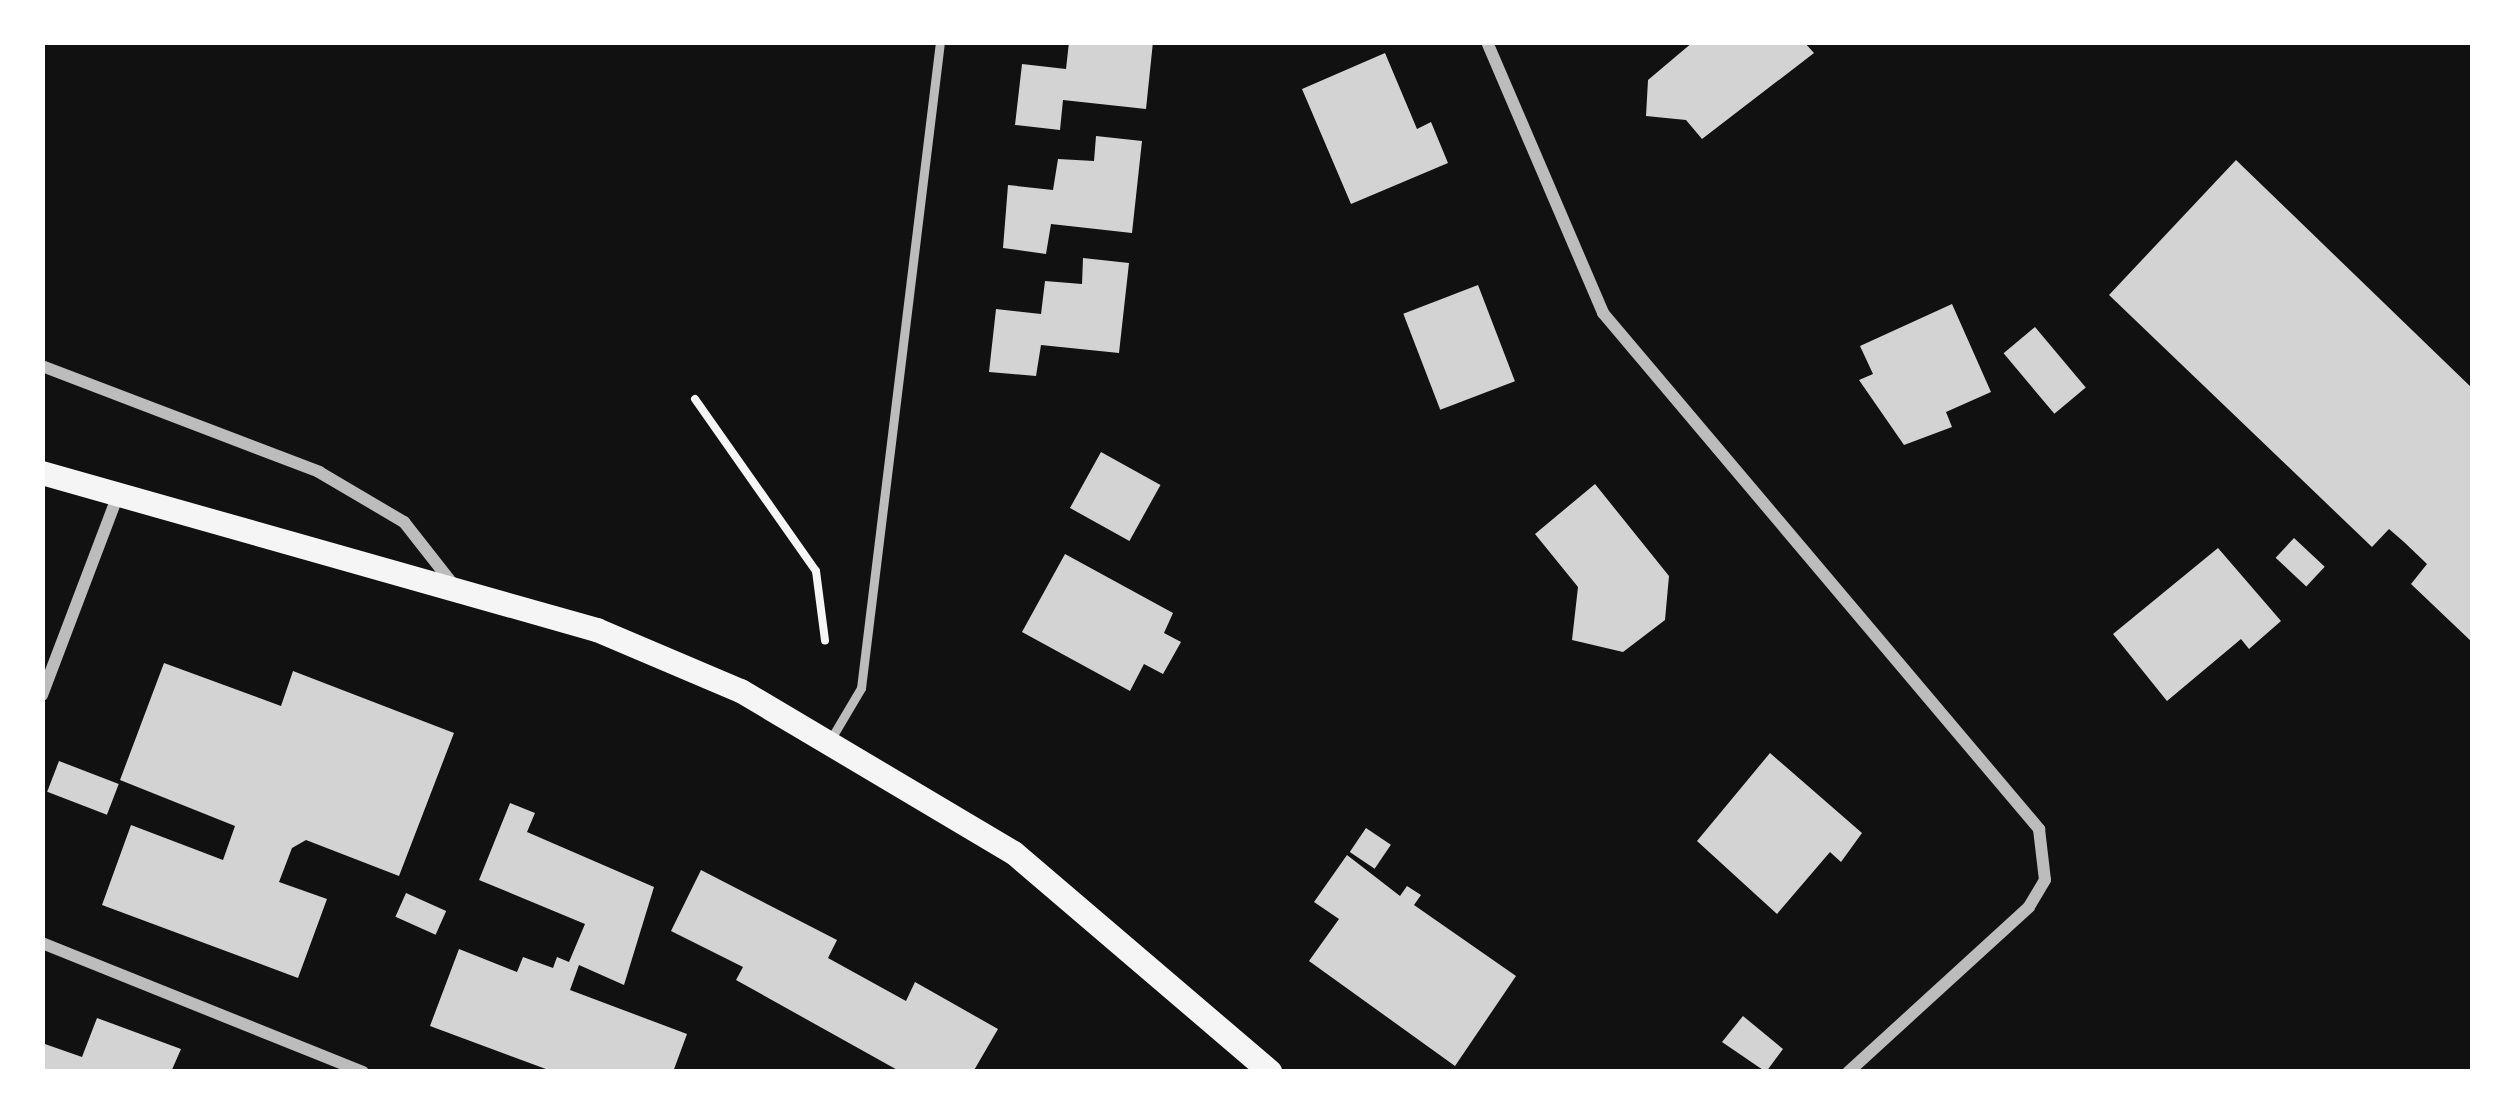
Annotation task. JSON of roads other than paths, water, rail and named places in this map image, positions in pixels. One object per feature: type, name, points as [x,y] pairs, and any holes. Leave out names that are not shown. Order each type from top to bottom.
[{"type":"main road","points":[[42,473],[597,630],[832,737],[1046,877],[1270,1072]]},
{"type":"street","points":[[1487,42],[1603,313],[2039,829],[2045,880],[2029,907],[1847,1072]]},
{"type":"street","points":[[42,367],[319,472],[404,522],[456,588]]},
{"type":"street","points":[[42,695],[118,495]]},
{"type":"street","points":[[42,943],[363,1072]]},
{"type":"lane","points":[[832,737],[861,688],[940,42]]}]
